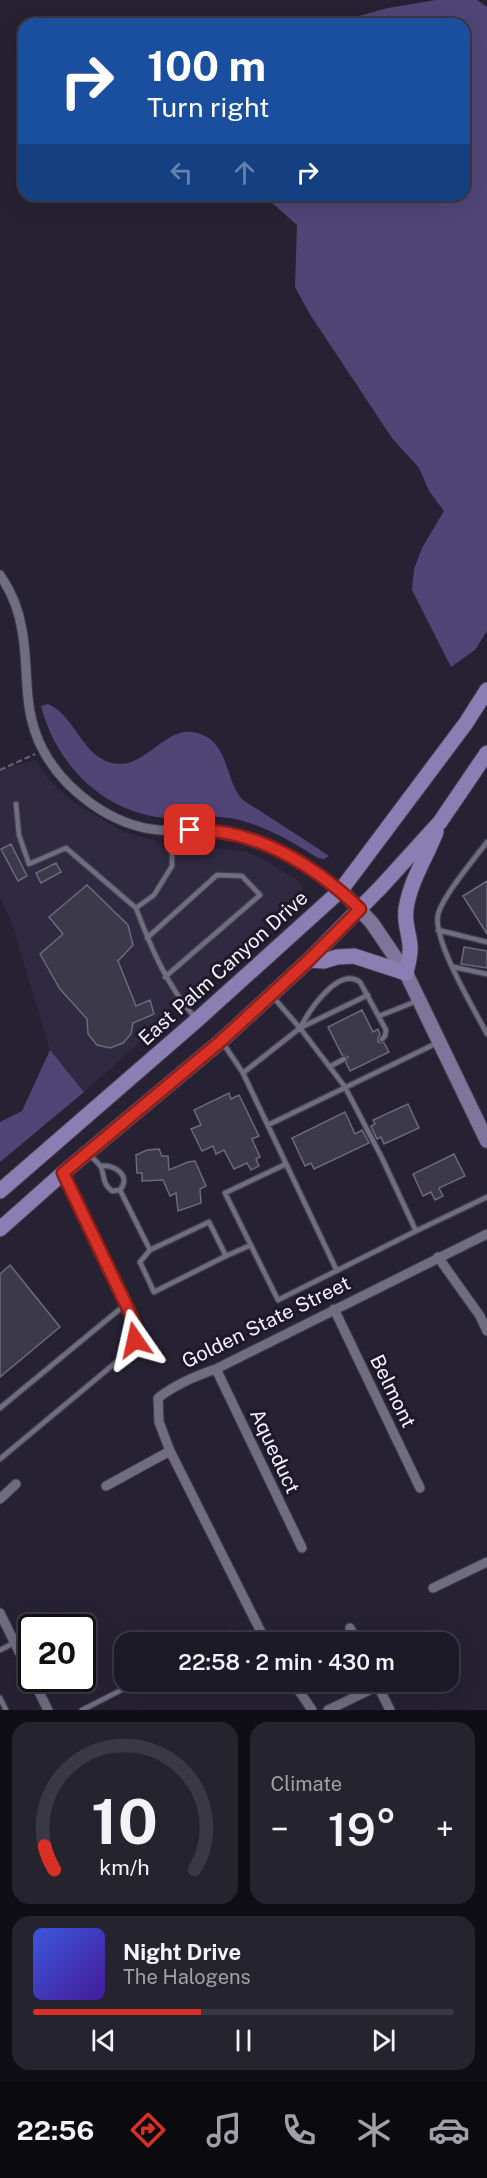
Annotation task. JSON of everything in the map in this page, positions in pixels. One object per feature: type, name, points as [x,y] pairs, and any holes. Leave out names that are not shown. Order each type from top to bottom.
[{"type":"main road","name":"East Palm Canyon Drive","points":[[0,1191],[197,1020],[340,890],[466,723],[487,690]]},
{"type":"main road","points":[[0,1229],[63,1173],[221,1041],[309,960],[360,909],[440,822],[487,753]]},
{"type":"main road","points":[[406,973],[411,948],[405,911],[410,888],[429,852],[440,822]]},
{"type":"main road","points":[[340,890],[360,909],[389,945],[406,973],[483,1124],[487,1141]]},
{"type":"main road","points":[[309,960],[324,961],[337,957],[354,956],[406,973]]},
{"type":"street","points":[[0,575],[12,597],[22,630],[27,702],[31,721],[43,750],[60,775],[90,803],[130,823],[157,829],[220,831],[252,838],[292,858],[340,890]]},
{"type":"street","name":"Golden State Street","points":[[261,1632],[170,1451],[159,1422],[158,1398],[194,1376],[216,1369],[487,1234]]},
{"type":"street","points":[[438,1257],[480,1316],[487,1331]]},
{"type":"street","name":"Belmont","points":[[334,1309],[420,1488]]},
{"type":"street","name":"Aqueduct","points":[[216,1369],[302,1548]]},
{"type":"street","points":[[106,1486],[170,1451]]},
{"type":"street","points":[[0,1499],[16,1484]]},
{"type":"street","points":[[432,1588],[487,1562]]},
{"type":"street","points":[[0,1613],[18,1651]]},
{"type":"street","points":[[350,1628],[352,1632]]},
{"type":"street","points":[[39,1692],[48,1710]]},
{"type":"street","points":[[300,1692],[312,1710]]},
{"type":"street","points":[[328,1710],[362,1692]]},
{"type":"street","points":[[381,1692],[390,1710]]},
{"type":"lane","points":[[16,804],[19,835],[29,864],[66,848],[136,908],[165,977],[197,1020]]},
{"type":"lane","points":[[136,908],[154,895],[172,866],[172,830]]},
{"type":"lane","points":[[487,842],[438,914],[438,930],[487,1034]]},
{"type":"lane","points":[[147,938],[217,875],[242,876],[260,895],[165,977]]},
{"type":"lane","points":[[438,930],[487,942]]},
{"type":"lane","points":[[454,967],[487,974]]},
{"type":"lane","points":[[300,1028],[311,1009],[338,982],[346,978],[355,978],[368,995],[386,1030],[386,1036],[382,1039]]},
{"type":"lane","points":[[271,995],[331,1066],[345,1087],[416,1231]]},
{"type":"lane","points":[[243,1073],[300,1028],[368,995]]},
{"type":"lane","points":[[379,1016],[419,1000]]},
{"type":"lane","points":[[221,1041],[243,1073],[337,1271]]},
{"type":"lane","points":[[268,1125],[440,1042]]},
{"type":"lane","points":[[331,1066],[344,1059]]},
{"type":"lane","points":[[88,1152],[100,1166],[106,1186],[112,1191],[120,1190],[124,1186],[124,1180],[116,1167],[100,1166]]},
{"type":"lane","points":[[286,1164],[225,1193],[278,1300],[487,1197]]},
{"type":"lane","points":[[0,1459],[126,1354],[133,1345],[136,1335],[134,1322],[126,1304],[63,1173]]},
{"type":"lane","points":[[120,1190],[150,1250]]},
{"type":"lane","points":[[226,1256],[209,1222],[150,1250],[140,1262],[154,1292],[251,1245]]},
{"type":"lane","points":[[0,1407],[126,1304]]},
{"type":"lane","points":[[0,1650],[14,1643]]},
{"type":"lane","points":[[82,1710],[117,1692]]},
{"type":"lane","points":[[0,1698],[6,1710]]},
{"type":"path","points":[[0,770],[43,750]]},
{"type":"shaded area","points":[[436,0],[477,0],[487,7],[487,631],[475,650],[451,667],[412,590],[414,569],[422,548],[444,511],[429,491],[419,468],[392,438],[309,313],[295,287],[297,225],[270,201],[470,201],[470,18],[353,18],[388,8]]},
{"type":"shaded area","points":[[48,704],[66,718],[97,756],[107,762],[120,764],[131,762],[172,736],[183,732],[194,732],[207,737],[219,749],[242,799],[329,856],[324,859],[318,858],[268,830],[235,819],[166,818],[122,807],[103,796],[86,782],[58,748],[41,706]]},
{"type":"shaded area","points":[[35,760],[51,782],[73,802],[124,832],[157,841],[164,848],[194,845],[247,852],[263,859],[299,881],[303,886],[303,893],[285,913],[84,1092],[50,1050],[11,921],[0,897],[0,770]]},
{"type":"shaded area","points":[[50,1050],[84,1092],[0,1162],[0,1122],[22,1111]]},
{"type":"building","points":[[11,844],[27,876],[18,881],[1,849]]},
{"type":"building","points":[[56,863],[61,872],[41,883],[36,873]]},
{"type":"building","points":[[487,881],[487,934],[463,896]]},
{"type":"building","points":[[87,885],[128,925],[133,945],[118,961],[136,1006],[150,1000],[154,1014],[133,1023],[131,1034],[123,1043],[110,1048],[97,1045],[88,1034],[87,1019],[60,989],[40,954],[63,934],[49,917]]},
{"type":"building","points":[[464,947],[487,951],[487,968],[461,964]]},
{"type":"building","points":[[362,1010],[373,1032],[378,1029],[380,1034],[378,1042],[384,1043],[389,1052],[350,1071],[346,1063],[348,1057],[342,1055],[328,1027]]},
{"type":"building","points":[[229,1093],[231,1099],[239,1095],[259,1136],[252,1139],[260,1157],[256,1159],[259,1166],[251,1170],[247,1163],[234,1169],[224,1150],[216,1154],[213,1146],[202,1151],[191,1129],[201,1125],[194,1110]]},
{"type":"building","points":[[408,1104],[419,1128],[384,1144],[381,1137],[377,1139],[371,1126],[375,1124],[373,1120]]},
{"type":"building","points":[[345,1112],[355,1134],[362,1130],[369,1143],[314,1169],[311,1163],[305,1166],[292,1138]]},
{"type":"building","points":[[159,1149],[162,1156],[168,1156],[169,1170],[195,1161],[206,1186],[200,1189],[201,1203],[178,1211],[176,1193],[170,1196],[163,1180],[142,1181],[142,1173],[137,1173],[136,1155],[147,1150]]},
{"type":"building","points":[[454,1154],[465,1176],[439,1188],[443,1196],[435,1200],[431,1192],[423,1196],[413,1174]]},
{"type":"building","points":[[10,1265],[60,1327],[0,1377],[0,1274]]},
{"type":"route","points":[[135,1340],[136,1330],[131,1315],[63,1173],[221,1041],[309,960],[360,909],[340,890],[292,858],[252,838],[220,831],[190,830]]}]
